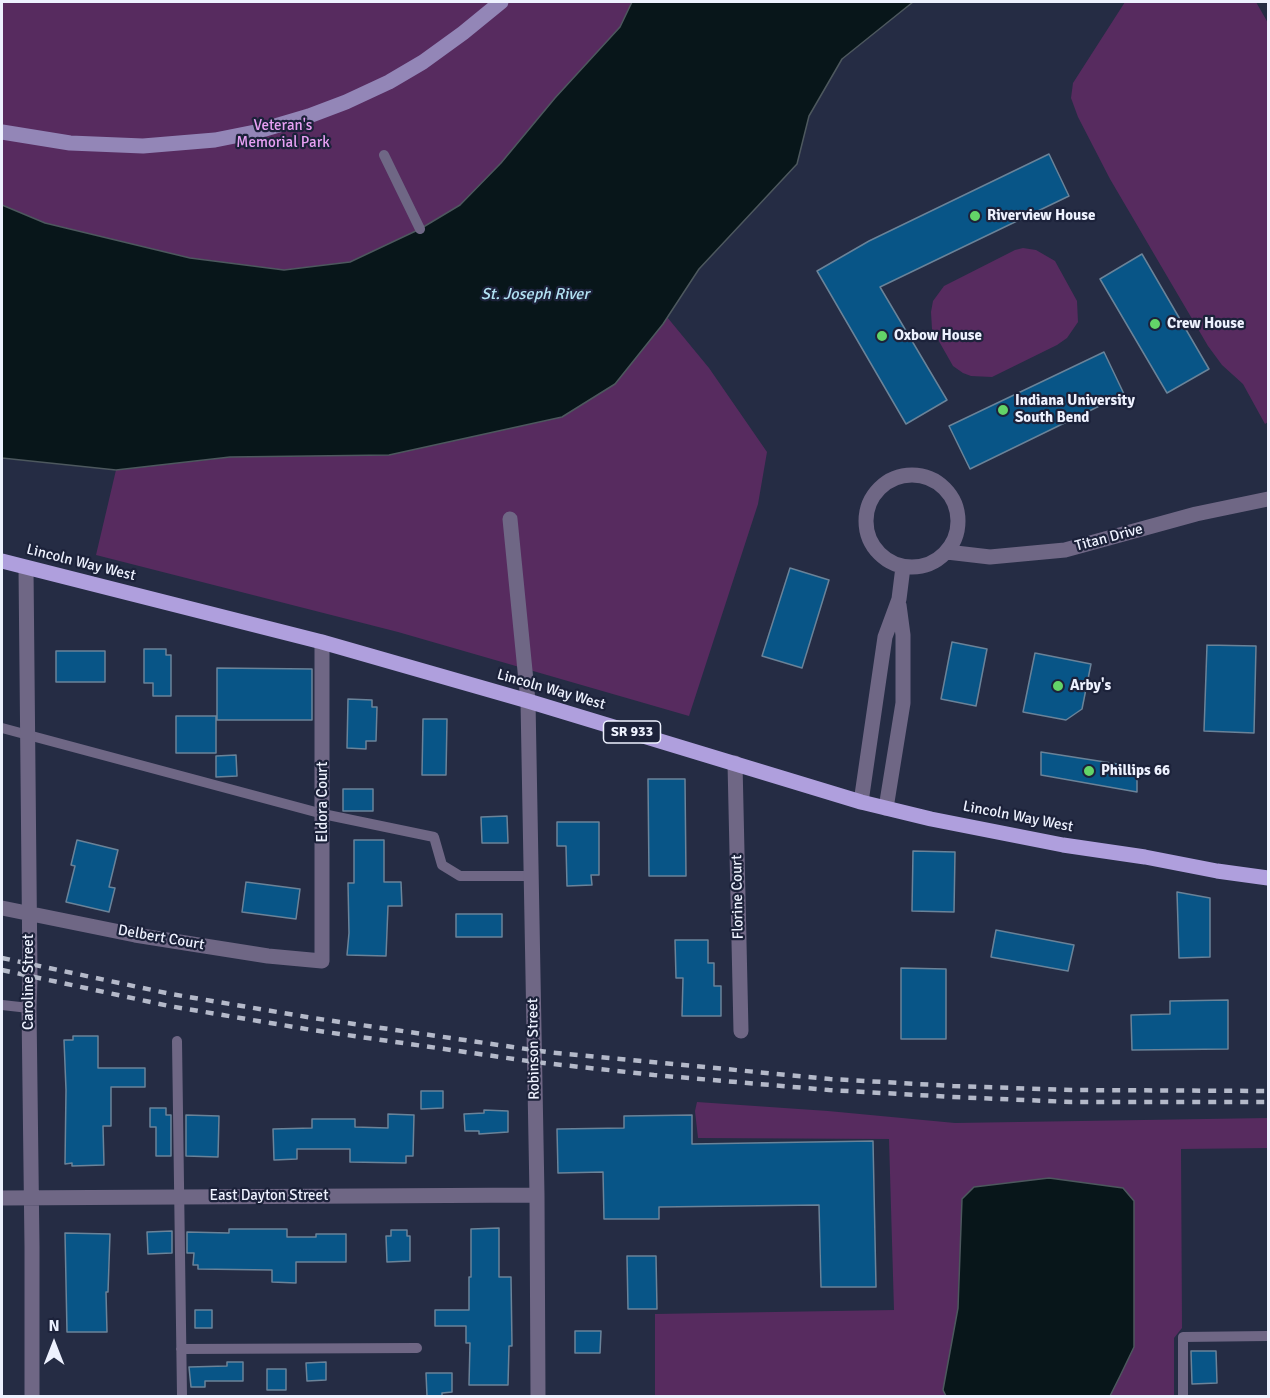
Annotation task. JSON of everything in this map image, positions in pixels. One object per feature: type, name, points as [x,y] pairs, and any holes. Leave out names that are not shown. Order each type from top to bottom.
[{"type":"main road","name":"Lincoln Way West","points":[[2,561],[322,642],[528,701],[861,802],[931,819],[1063,845],[1269,878]]},
{"type":"street","points":[[2,132],[70,143],[143,146],[203,141],[255,132],[346,102],[389,81],[423,62],[501,2]]},
{"type":"street","points":[[904,475],[922,475],[939,482],[950,493],[958,508],[959,525],[955,540],[947,552],[933,563],[919,567],[903,567],[888,561],[877,551],[868,536],[866,519],[868,505],[875,493],[888,481],[904,475]]},
{"type":"street","name":"Titan Drive","points":[[947,552],[990,557],[1065,550],[1196,514],[1269,499]]},
{"type":"street","name":"Robinson Street","points":[[510,519],[528,701],[537,1195],[538,1396]]},
{"type":"street","points":[[861,802],[885,637],[899,599],[903,567]]},
{"type":"street","name":"Caroline Street","points":[[26,568],[32,1396]]},
{"type":"street","points":[[886,808],[903,703],[903,635],[899,599]]},
{"type":"street","name":"Eldora Court","points":[[322,642],[322,961]]},
{"type":"street","name":"Florine Court","points":[[735,763],[741,1031]]},
{"type":"street","name":"Delbert Court","points":[[2,908],[146,936],[268,956],[322,961]]},
{"type":"street","name":"East Dayton Street","points":[[2,1198],[537,1195]]},
{"type":"lane","points":[[384,155],[420,229]]},
{"type":"lane","points":[[2,728],[323,814],[434,837],[442,865],[460,876],[532,876]]},
{"type":"lane","points":[[2,1005],[29,1008]]},
{"type":"lane","points":[[177,1041],[182,1396]]},
{"type":"lane","points":[[1183,1396],[1183,1337],[1269,1336]]},
{"type":"lane","points":[[181,1349],[417,1348]]},
{"type":"green space","name":"Veteran's Memorial Park","points":[[2,2],[632,2],[620,27],[555,98],[501,163],[460,205],[420,229],[350,262],[284,270],[190,258],[45,223],[2,205]]},
{"type":"green space","points":[[1125,2],[1256,2],[1268,23],[1268,422],[1265,424],[1243,384],[1222,365],[1208,346],[1110,179],[1078,117],[1071,98],[1073,83]]},
{"type":"green space","points":[[1023,248],[1036,250],[1055,261],[1077,301],[1078,322],[1067,338],[1057,345],[992,377],[971,376],[963,373],[953,366],[932,329],[933,301],[944,286]]},
{"type":"green space","points":[[667,317],[709,368],[767,452],[758,504],[689,716],[398,632],[96,555],[116,470],[230,457],[615,384]]},
{"type":"green space","points":[[697,1102],[955,1123],[1268,1118],[1268,1148],[1181,1149],[1182,1328],[1174,1338],[1174,1396],[655,1396],[655,1314],[894,1310],[889,1139],[698,1138],[695,1111]]},
{"type":"water","name":"St. Joseph River","points":[[632,2],[913,2],[842,59],[809,116],[797,164],[699,269],[663,324],[615,384],[562,417],[389,455],[230,457],[116,470],[2,458],[2,205],[45,223],[190,258],[284,270],[350,262],[420,229],[460,205],[501,163],[555,98],[620,27]]},
{"type":"water","points":[[1049,1178],[1123,1188],[1134,1201],[1134,1347],[1110,1396],[946,1396],[943,1390],[958,1308],[962,1199],[974,1187]]},
{"type":"building","points":[[1049,154],[1069,196],[880,287],[947,400],[906,424],[817,271],[869,241]]},
{"type":"building","name":"Crew House","points":[[1142,254],[1209,369],[1167,393],[1100,279]]},
{"type":"building","points":[[1104,352],[1124,394],[970,469],[949,426]]},
{"type":"building","points":[[790,568],[829,580],[802,668],[762,656]]},
{"type":"building","points":[[952,642],[987,649],[976,706],[941,699]]},
{"type":"building","points":[[1207,645],[1256,646],[1254,733],[1204,731]]},
{"type":"building","points":[[144,649],[166,649],[166,655],[171,655],[171,696],[153,696],[153,683],[144,683]]},
{"type":"building","points":[[56,651],[105,651],[105,682],[56,682]]},
{"type":"building","name":"Arby's","points":[[1035,653],[1091,664],[1082,709],[1066,720],[1023,712]]},
{"type":"building","points":[[217,668],[312,669],[312,720],[217,720]]},
{"type":"building","points":[[348,699],[372,700],[372,707],[377,707],[376,741],[366,741],[366,749],[347,748]]},
{"type":"building","points":[[176,716],[216,716],[216,753],[176,753]]},
{"type":"building","points":[[423,719],[447,719],[446,775],[422,775]]},
{"type":"building","name":"Phillips 66","points":[[1041,752],[1137,767],[1137,792],[1041,775]]},
{"type":"building","points":[[236,755],[237,776],[216,777],[216,756]]},
{"type":"building","points":[[648,779],[685,779],[686,876],[649,876]]},
{"type":"building","points":[[343,789],[373,789],[373,811],[343,811]]},
{"type":"building","points":[[507,816],[508,843],[482,843],[481,817]]},
{"type":"building","points":[[557,822],[599,822],[599,875],[591,875],[592,885],[567,886],[566,846],[557,846]]},
{"type":"building","points":[[77,840],[118,850],[109,887],[115,888],[109,912],[66,902],[75,866],[71,865]]},
{"type":"building","points":[[354,840],[384,840],[384,882],[401,882],[402,906],[388,906],[386,956],[347,955],[348,883],[354,883]]},
{"type":"building","points":[[913,851],[955,852],[954,912],[912,911]]},
{"type":"building","points":[[246,882],[300,889],[296,919],[242,912]]},
{"type":"building","points":[[1177,892],[1210,898],[1210,957],[1179,958]]},
{"type":"building","points":[[456,914],[502,914],[502,937],[456,937]]},
{"type":"building","points":[[996,930],[1074,945],[1068,971],[991,957]]},
{"type":"building","points":[[675,940],[708,940],[708,963],[714,963],[714,986],[721,986],[721,1016],[682,1016],[683,978],[676,978]]},
{"type":"building","points":[[901,968],[946,969],[946,1039],[901,1039]]},
{"type":"building","points":[[1228,1000],[1228,1049],[1132,1050],[1131,1015],[1170,1014],[1170,1001]]},
{"type":"building","points":[[73,1036],[98,1036],[98,1068],[145,1068],[145,1087],[111,1087],[111,1126],[103,1126],[104,1165],[72,1166],[72,1163],[65,1164],[64,1040],[73,1040]]},
{"type":"building","points":[[421,1091],[443,1091],[443,1108],[421,1109]]},
{"type":"building","points":[[150,1108],[166,1108],[166,1115],[171,1115],[171,1156],[156,1156],[156,1127],[150,1127]]},
{"type":"building","points":[[484,1110],[508,1111],[508,1132],[479,1134],[479,1131],[465,1131],[464,1114],[484,1113]]},
{"type":"building","points":[[388,1114],[414,1115],[413,1156],[406,1156],[406,1163],[350,1162],[350,1149],[297,1149],[297,1159],[274,1160],[273,1129],[312,1128],[312,1119],[355,1119],[355,1127],[388,1128]]},
{"type":"building","points":[[186,1115],[219,1116],[218,1157],[186,1156]]},
{"type":"building","points":[[692,1115],[692,1144],[873,1141],[876,1287],[821,1287],[819,1205],[659,1207],[659,1219],[604,1219],[603,1172],[558,1173],[557,1129],[624,1128],[624,1116]]},
{"type":"building","points":[[499,1228],[499,1277],[511,1277],[512,1346],[509,1346],[508,1385],[469,1385],[470,1343],[466,1343],[466,1326],[435,1326],[435,1310],[469,1310],[471,1229]]},
{"type":"building","points":[[229,1229],[287,1229],[287,1237],[346,1234],[346,1262],[296,1262],[296,1283],[272,1282],[272,1270],[198,1269],[198,1265],[193,1265],[194,1253],[187,1253],[187,1232],[229,1233]]},
{"type":"building","points":[[391,1230],[407,1230],[407,1236],[410,1236],[410,1261],[387,1262],[386,1236],[391,1236]]},
{"type":"building","points":[[172,1231],[172,1253],[148,1254],[147,1232]]},
{"type":"building","points":[[65,1233],[110,1234],[108,1292],[106,1292],[107,1332],[67,1332]]},
{"type":"building","points":[[627,1256],[656,1256],[657,1309],[628,1309]]},
{"type":"building","points":[[195,1310],[212,1310],[212,1328],[195,1328]]},
{"type":"building","points":[[575,1331],[601,1331],[600,1353],[575,1353]]},
{"type":"building","points":[[1191,1351],[1216,1351],[1217,1383],[1192,1384]]},
{"type":"building","points":[[227,1362],[243,1362],[243,1381],[205,1381],[205,1387],[191,1387],[189,1367],[227,1366]]},
{"type":"building","points":[[326,1362],[326,1380],[307,1381],[306,1363]]},
{"type":"building","points":[[267,1369],[286,1369],[286,1390],[267,1390]]},
{"type":"building","points":[[426,1373],[452,1373],[452,1392],[442,1393],[442,1396],[427,1396]]},
{"type":"railway","points":[[2,958],[171,994],[313,1018],[547,1052],[830,1079],[953,1086],[1071,1090],[1268,1091]]},
{"type":"railway","points":[[2,970],[169,1006],[312,1030],[535,1062],[654,1075],[829,1090],[953,1097],[1071,1102],[1268,1102]]},
{"type":"place","name":"Riverview House","points":[[975,216]]},
{"type":"place","name":"Crew House","points":[[1155,324]]},
{"type":"place","name":"Oxbow House","points":[[882,336]]},
{"type":"place","name":"Indiana University South Bend","points":[[1003,410]]},
{"type":"place","name":"Arby's","points":[[1058,686]]},
{"type":"place","name":"Phillips 66","points":[[1089,771]]}]
